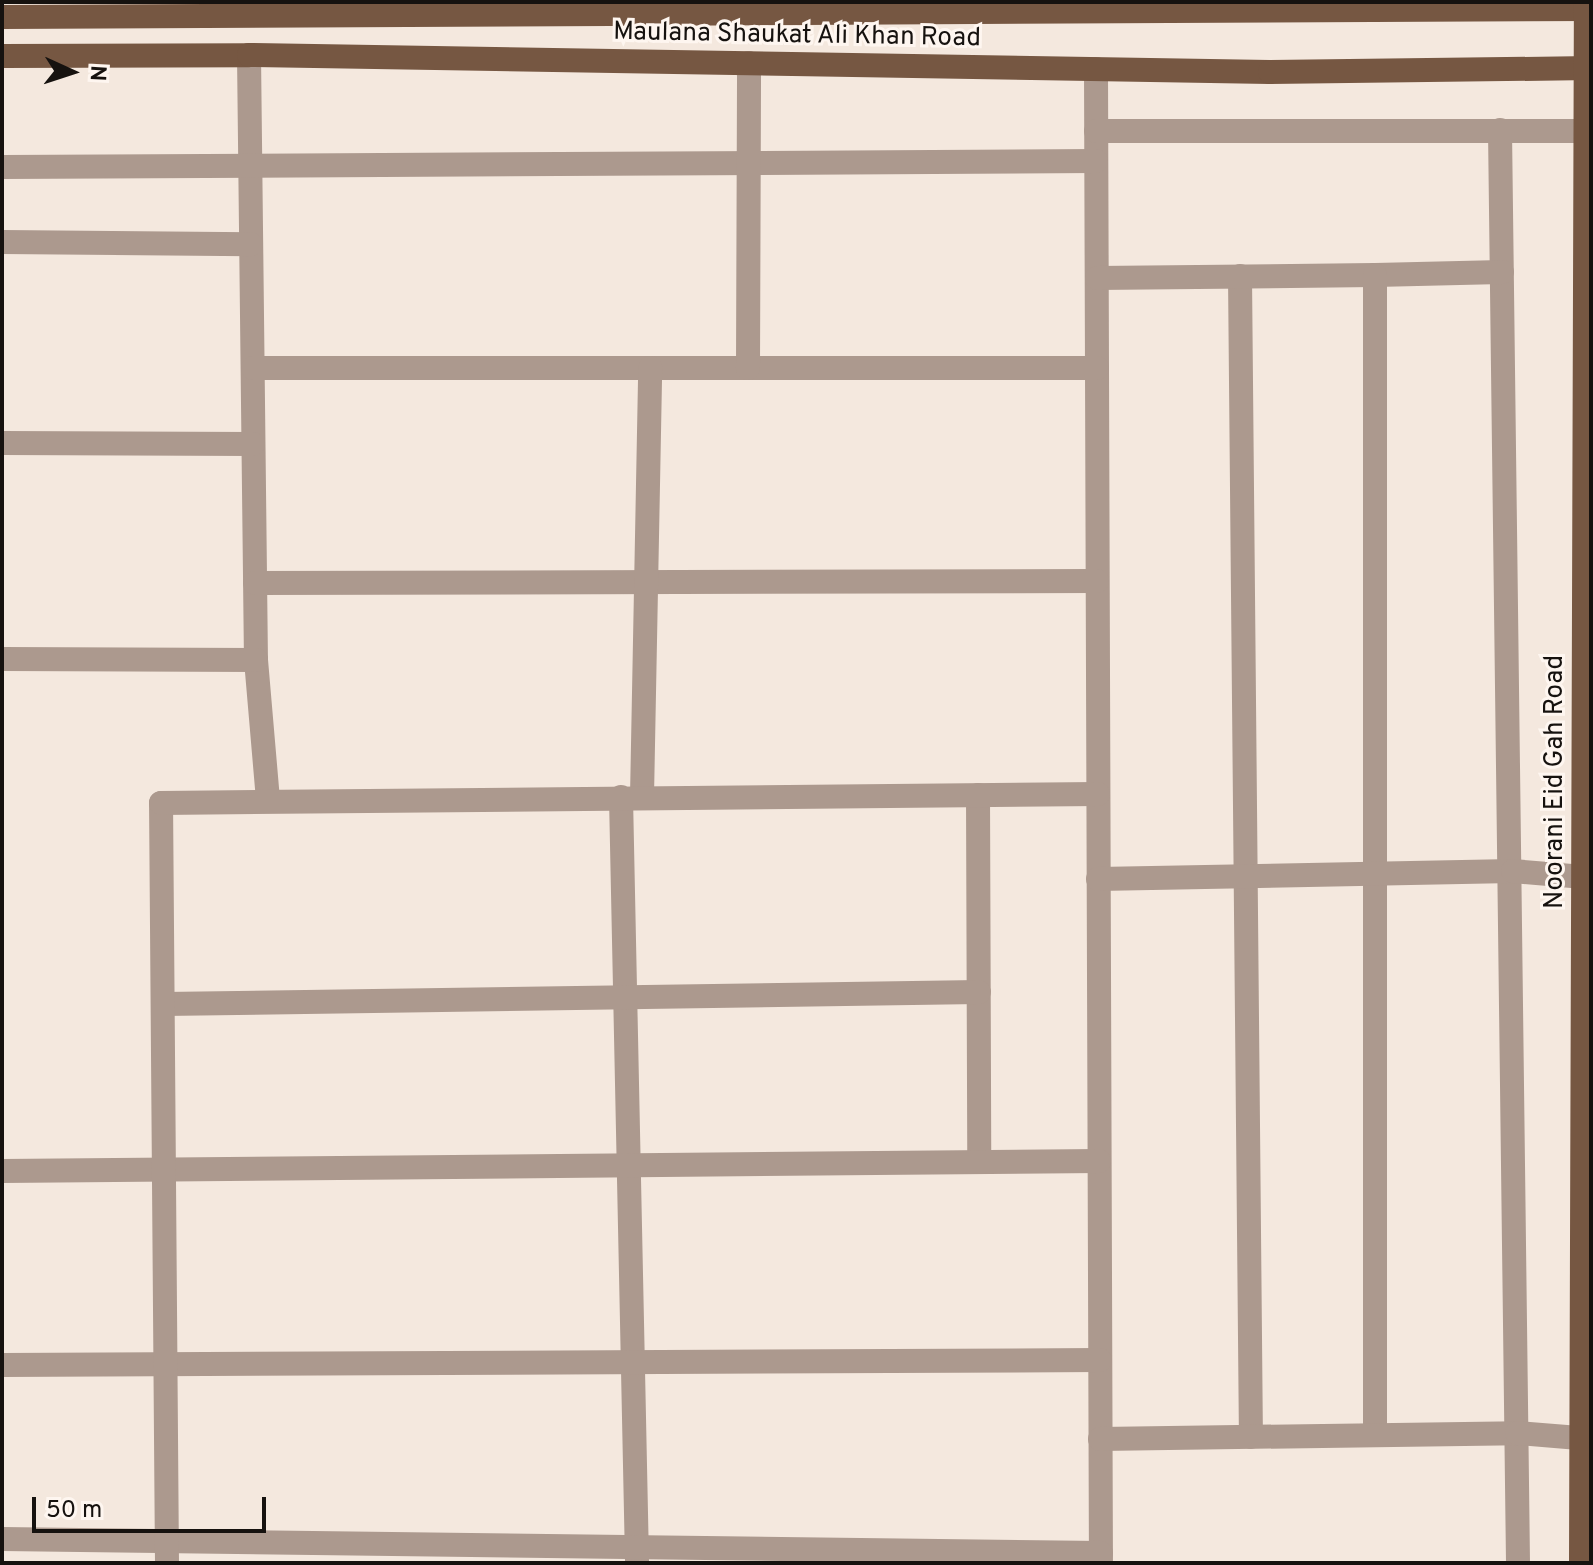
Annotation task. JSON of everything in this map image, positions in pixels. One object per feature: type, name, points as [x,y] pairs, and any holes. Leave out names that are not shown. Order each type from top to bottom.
[{"type":"main road","name":"Maulana Shaukat Ali Khan Road","points":[[2,17],[1463,5],[1588,7]]},
{"type":"main road","name":"Noorani Eid Gah Road","points":[[1581,1563],[1579,1438],[1588,7]]},
{"type":"main road","name":"Maulana Shaukat Ali Khan Road","points":[[2,56],[249,55],[1096,69],[1588,68]]},
{"type":"street","points":[[249,55],[256,660],[268,799]]},
{"type":"street","points":[[748,368],[746,164],[749,63]]},
{"type":"street","points":[[2,1539],[167,1554],[1101,1558],[1096,69]]},
{"type":"street","points":[[1500,130],[1513,871],[1518,1563]]},
{"type":"street","points":[[1096,131],[1589,131]]},
{"type":"street","points":[[2,167],[1096,161]]},
{"type":"street","points":[[2,242],[251,244]]},
{"type":"street","points":[[1097,278],[1502,272]]},
{"type":"street","points":[[1375,275],[1375,1435]]},
{"type":"street","points":[[1240,276],[1251,1437]]},
{"type":"street","points":[[253,368],[1097,368]]},
{"type":"street","points":[[637,1556],[623,997],[632,797],[647,582],[650,368]]},
{"type":"street","points":[[2,443],[253,444]]},
{"type":"street","points":[[255,583],[1097,581]]},
{"type":"street","points":[[2,659],[256,660]]},
{"type":"street","points":[[167,1554],[167,1168],[161,803],[268,799],[1098,794]]},
{"type":"street","points":[[978,795],[979,1162]]},
{"type":"street","points":[[1098,879],[1513,871],[1584,877]]},
{"type":"street","points":[[164,1004],[979,992]]},
{"type":"street","points":[[2,1171],[1099,1161]]},
{"type":"street","points":[[2,1365],[167,1367],[632,1361],[1100,1360]]},
{"type":"street","points":[[1100,1439],[1517,1433],[1579,1438]]}]
